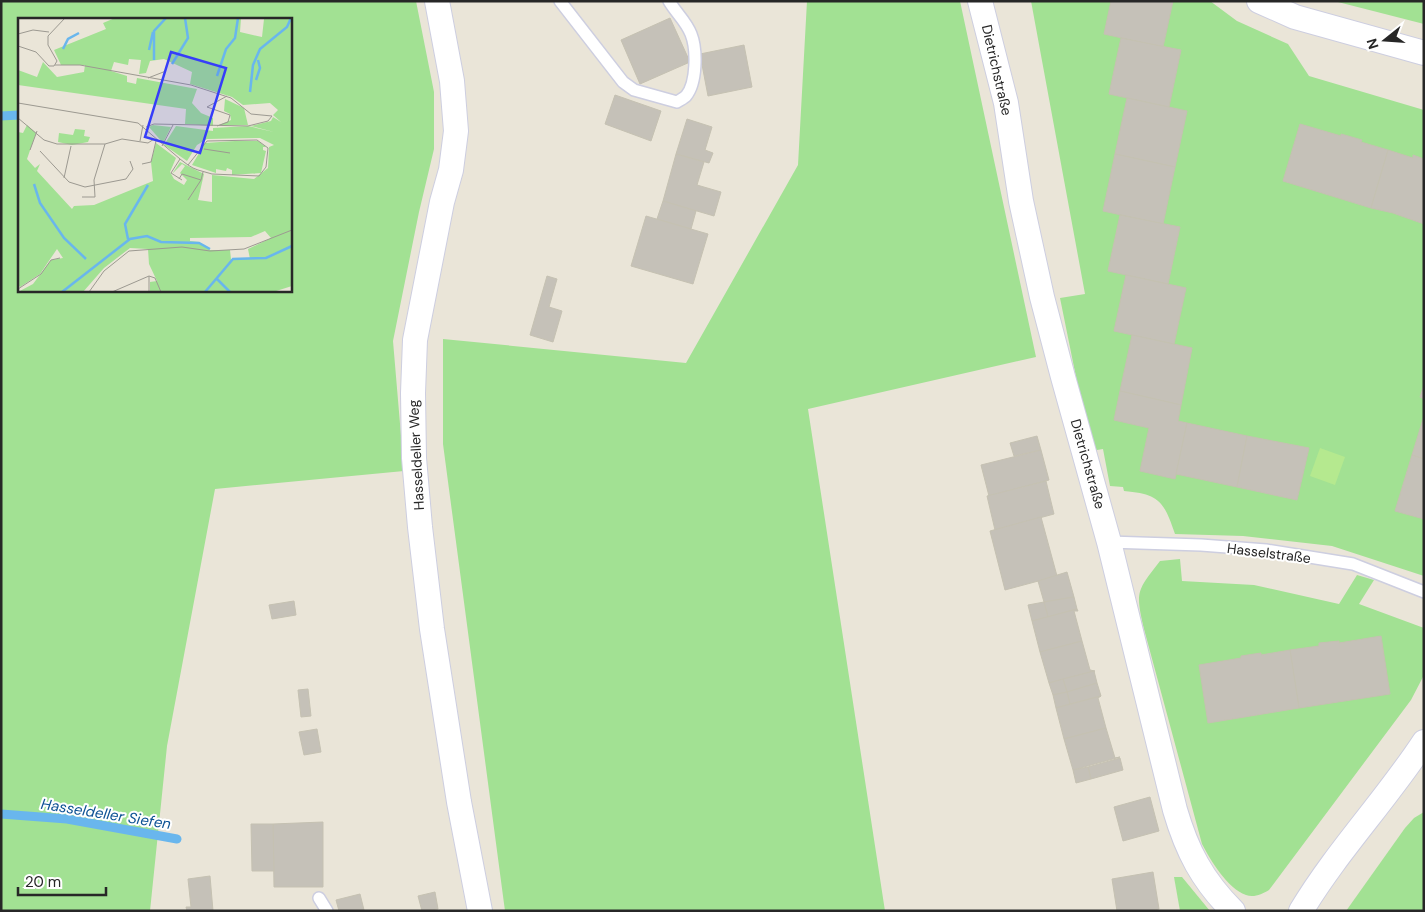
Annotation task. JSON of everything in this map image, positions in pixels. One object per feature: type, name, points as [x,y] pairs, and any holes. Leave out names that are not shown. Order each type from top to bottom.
[{"type":"street","name":"Hasseldeller Weg","points":[[437,1],[452,81],[456,131],[451,170],[433,246],[415,340],[413,393],[414,458],[432,629],[459,802],[480,911]]},
{"type":"street","name":"Dietrichstraße","points":[[980,1],[1006,103],[1021,201],[1042,296],[1109,542],[1183,838],[1203,876],[1234,911]]},
{"type":"street","points":[[1259,1],[1295,17],[1424,53]]},
{"type":"street","points":[[1300,911],[1332,866],[1417,767],[1424,742]]},
{"type":"lane","points":[[560,1],[623,82],[634,90],[677,102],[686,96],[691,86],[694,74],[695,53],[692,35],[669,1]]},
{"type":"lane","name":"Hasselstraße","points":[[1109,542],[1256,549],[1353,564],[1424,592]]},
{"type":"lane","points":[[320,898],[327,911]]},
{"type":"green space","points":[[1,1],[416,1],[434,92],[434,149],[419,212],[393,341],[404,471],[215,489],[167,746],[150,911],[1,911]]},
{"type":"green space","points":[[807,1],[960,1],[1036,357],[808,409],[885,911],[505,911],[443,444],[443,339],[686,363],[798,165]]},
{"type":"green space","points":[[1031,1],[1210,1],[1237,21],[1288,44],[1309,76],[1424,110],[1424,576],[1332,546],[1243,536],[1175,534],[1164,507],[1153,497],[1146,494],[1124,491],[1123,487],[1110,486],[1103,449],[1091,451],[1060,298],[1085,294]]},
{"type":"green space","points":[[1334,1],[1424,1],[1424,24]]},
{"type":"green space","points":[[1320,448],[1345,457],[1335,485],[1310,476]]},
{"type":"green space","points":[[1180,559],[1182,581],[1254,585],[1339,604],[1357,575],[1374,580],[1359,604],[1424,628],[1424,675],[1411,700],[1269,890],[1255,896],[1246,895],[1232,886],[1215,866],[1202,844],[1141,616],[1139,599],[1142,586],[1160,561]]},
{"type":"green space","points":[[1424,812],[1424,911],[1346,911],[1405,828],[1414,818]]},
{"type":"green space","points":[[1174,877],[1182,877],[1210,911],[1180,911]]},
{"type":"building","points":[[1111,1],[1173,1],[1163,47],[1104,34]]},
{"type":"building","points":[[670,18],[690,62],[640,84],[621,40]]},
{"type":"building","points":[[1121,38],[1181,50],[1169,107],[1109,94]]},
{"type":"building","points":[[744,45],[752,87],[708,96],[700,54]]},
{"type":"building","points":[[615,95],[661,111],[651,141],[605,124]]},
{"type":"building","points":[[1127,98],[1187,111],[1175,167],[1115,154]]},
{"type":"building","points":[[687,119],[712,127],[705,150],[713,153],[709,163],[676,154]]},
{"type":"building","points":[[1300,124],[1362,140],[1361,142],[1388,150],[1371,208],[1283,181]]},
{"type":"building","points":[[1388,150],[1413,158],[1413,155],[1424,159],[1424,224],[1393,213],[1371,208]]},
{"type":"building","points":[[676,154],[704,162],[697,185],[721,192],[714,216],[663,201]]},
{"type":"building","points":[[1115,154],[1175,167],[1163,224],[1103,211]]},
{"type":"building","points":[[663,201],[696,211],[691,229],[657,219]]},
{"type":"building","points":[[1120,215],[1180,227],[1168,284],[1108,271]]},
{"type":"building","points":[[646,216],[708,234],[693,284],[631,266]]},
{"type":"building","points":[[1126,275],[1186,288],[1174,344],[1114,331]]},
{"type":"building","points":[[547,276],[557,279],[549,307],[562,311],[553,342],[530,335]]},
{"type":"building","points":[[1132,335],[1192,348],[1181,405],[1120,391]]},
{"type":"building","points":[[1424,385],[1424,399],[1420,397]]},
{"type":"building","points":[[1120,391],[1181,405],[1178,421],[1187,423],[1175,479],[1140,471],[1149,428],[1114,420]]},
{"type":"building","points":[[1424,416],[1424,459],[1412,455]]},
{"type":"building","points":[[1187,423],[1247,436],[1237,487],[1176,474]]},
{"type":"building","points":[[1037,436],[1041,450],[1014,456],[1010,443]]},
{"type":"building","points":[[1247,436],[1309,448],[1297,500],[1237,487]]},
{"type":"building","points":[[1041,450],[1049,480],[989,496],[981,465]]},
{"type":"building","points":[[1412,455],[1424,459],[1424,519],[1395,511]]},
{"type":"building","points":[[1046,481],[1054,514],[995,530],[987,496]]},
{"type":"building","points":[[1041,517],[1057,576],[1005,590],[990,531]]},
{"type":"building","points":[[1067,572],[1074,597],[1044,602],[1038,581]]},
{"type":"building","points":[[1074,597],[1077,609],[1048,617],[1044,602]]},
{"type":"building","points":[[294,601],[296,615],[272,619],[269,605]]},
{"type":"building","points":[[1044,602],[1048,617],[1032,621],[1028,605]]},
{"type":"building","points":[[1077,609],[1078,611],[1074,611],[1082,641],[1040,652],[1032,621]]},
{"type":"building","points":[[1381,636],[1390,694],[1299,708],[1290,650],[1319,646],[1319,643],[1339,641],[1339,643]]},
{"type":"building","points":[[1082,641],[1090,670],[1095,671],[1049,683],[1040,652]]},
{"type":"building","points":[[1290,650],[1299,708],[1208,723],[1199,665],[1241,658],[1241,656]]},
{"type":"building","points":[[1094,671],[1097,683],[1067,692],[1063,679]]},
{"type":"building","points":[[1063,679],[1067,692],[1053,695],[1049,683]]},
{"type":"building","points":[[1097,683],[1101,696],[1070,704],[1067,692]]},
{"type":"building","points":[[308,689],[311,716],[301,717],[298,690]]},
{"type":"building","points":[[1067,692],[1070,704],[1056,708],[1053,695]]},
{"type":"building","points":[[1101,696],[1098,698],[1106,728],[1064,739],[1056,708]]},
{"type":"building","points":[[1106,728],[1115,758],[1120,757],[1073,770],[1064,739]]},
{"type":"building","points":[[317,729],[321,752],[304,755],[299,732]]},
{"type":"building","points":[[1120,758],[1123,770],[1091,779],[1088,767]]},
{"type":"building","points":[[1088,767],[1091,779],[1076,783],[1073,770]]},
{"type":"building","points":[[1150,797],[1159,831],[1123,841],[1114,807]]},
{"type":"building","points":[[323,822],[323,887],[274,887],[273,824]]},
{"type":"building","points":[[251,824],[273,824],[274,871],[252,871]]},
{"type":"building","points":[[1153,872],[1159,909],[1149,911],[1117,911],[1112,879]]},
{"type":"building","points":[[210,876],[213,911],[187,911],[186,907],[191,907],[188,879]]},
{"type":"building","points":[[435,892],[438,909],[422,911],[418,896]]},
{"type":"building","points":[[360,894],[364,910],[339,911],[336,900]]},
{"type":"waterway","points":[[1,116],[18,115]]},
{"type":"waterway","name":"Hasseldeller Siefen","points":[[1,814],[67,819],[177,839]]}]
